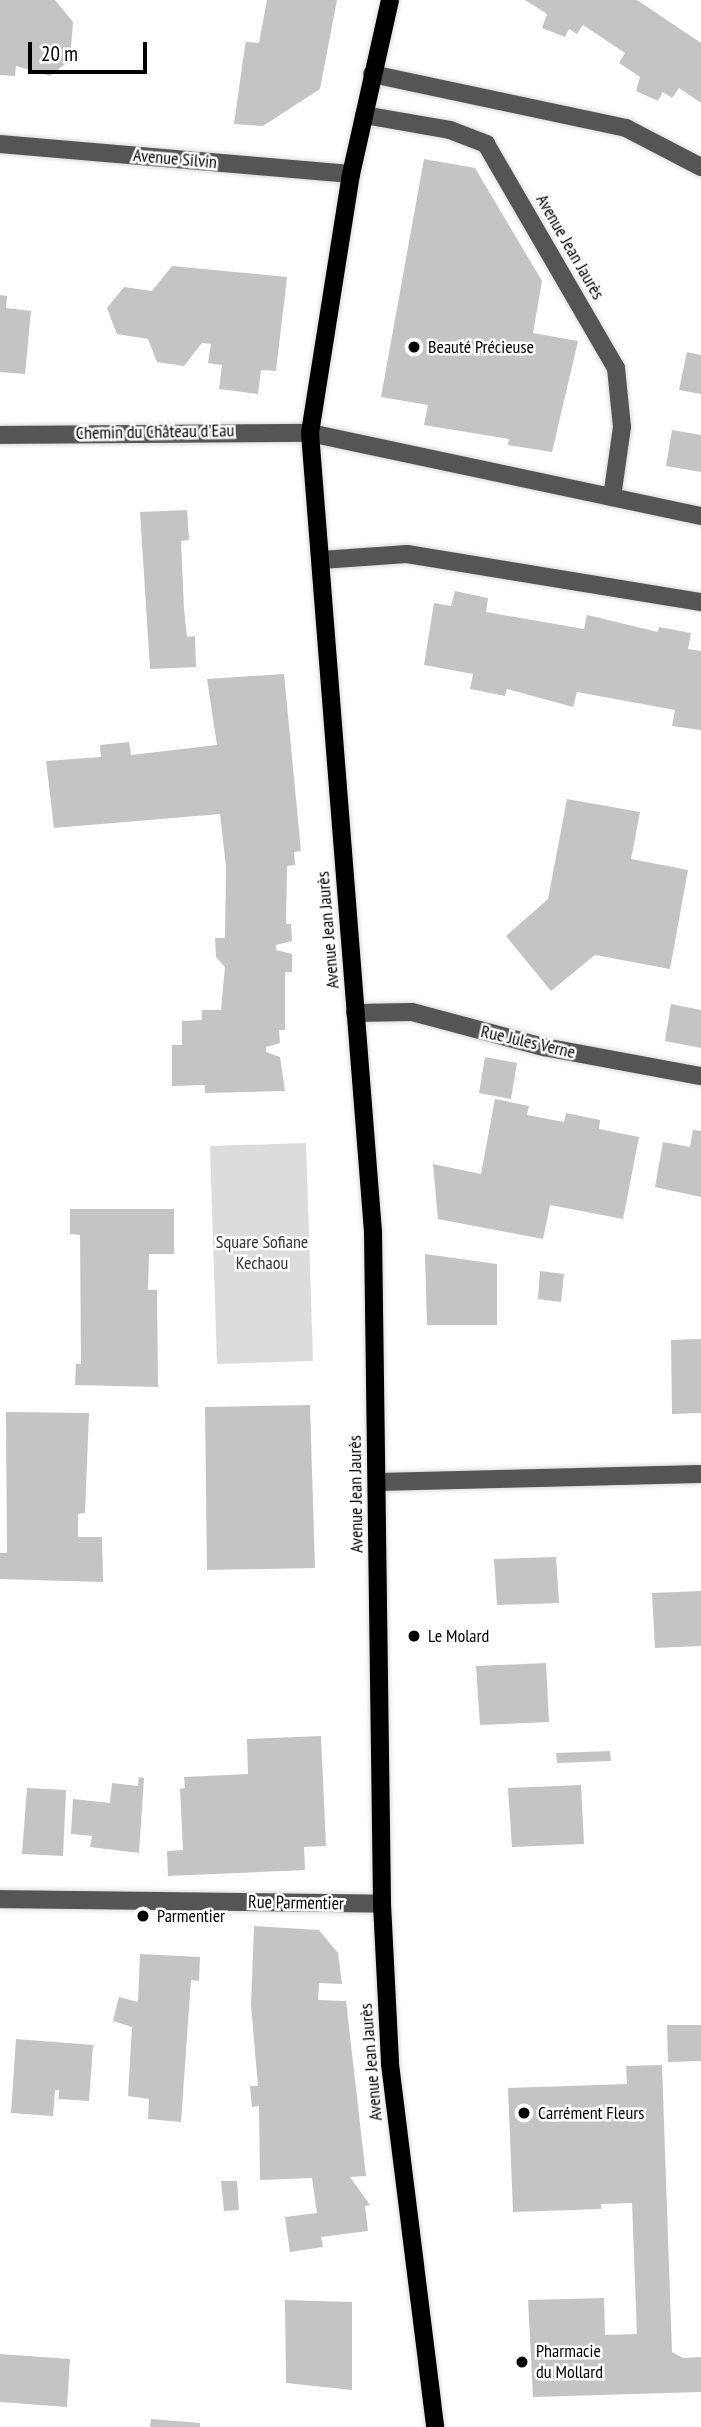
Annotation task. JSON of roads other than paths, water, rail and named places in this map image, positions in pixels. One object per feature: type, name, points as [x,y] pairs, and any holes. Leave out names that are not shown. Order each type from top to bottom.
[{"type":"main road","name":"Avenue Jean Jaurès","points":[[390,0],[351,174],[310,433],[373,1232],[382,1904],[390,2064],[435,2427]]},
{"type":"street","points":[[372,74],[626,128],[701,167]]},
{"type":"street","name":"Avenue Jean Jaurès","points":[[364,115],[450,130],[486,144],[616,368],[622,427],[612,497]]},
{"type":"street","name":"Avenue Silvin","points":[[0,144],[351,174]]},
{"type":"street","points":[[310,433],[701,516]]},
{"type":"street","name":"Chemin du Château d'Eau","points":[[0,435],[310,433]]},
{"type":"street","points":[[321,560],[407,554],[701,602]]},
{"type":"street","name":"Rue Jules Verne","points":[[355,1013],[412,1012],[544,1047],[701,1076]]},
{"type":"street","points":[[377,1482],[701,1474]]},
{"type":"street","name":"Rue Parmentier","points":[[0,1899],[382,1904]]},
{"type":"place","name":"Beauté Précieuse","points":[[414,347]]},
{"type":"place","name":"Le Molard","points":[[414,1636]]},
{"type":"place","name":"Parmentier","points":[[143,1916]]},
{"type":"place","name":"Carrément Fleurs","points":[[524,2113]]},
{"type":"place","name":"Pharmacie du Mollard","points":[[522,2362]]},
{"type":"park label","name":"Square Sofiane Kechaou","points":[[262,1253]]}]
